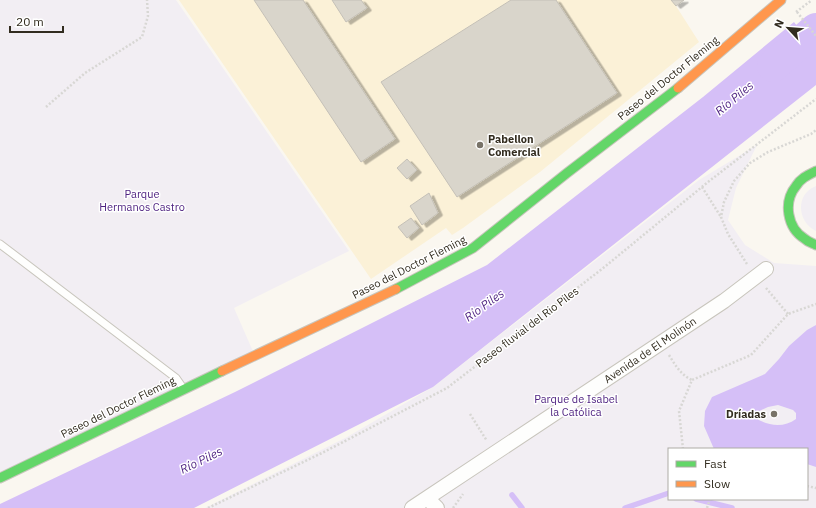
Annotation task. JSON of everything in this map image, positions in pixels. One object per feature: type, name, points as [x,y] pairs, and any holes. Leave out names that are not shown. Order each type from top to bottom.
[{"type":"main road","name":"Paseo del Doctor Fleming","points":[[0,478],[183,389],[380,297],[473,248],[567,173],[688,80],[781,0]]},
{"type":"main road","points":[[816,171],[802,178],[794,186],[788,205],[790,220],[797,234],[816,245]]},
{"type":"street","name":"Avenida de El Molinón","points":[[412,508],[724,301],[761,273]]},
{"type":"street","points":[[427,498],[437,508]]},
{"type":"lane","points":[[0,244],[176,378],[183,389]]},
{"type":"path","points":[[46,107],[85,73],[142,37],[148,16],[148,0]]},
{"type":"path","points":[[812,0],[797,12],[816,36]]},
{"type":"path","name":"Paseo fluvial del Rio Piles","points":[[208,508],[322,453],[447,388],[602,269],[702,187],[816,98]]},
{"type":"path","points":[[721,217],[724,202],[734,181],[750,163],[768,152],[811,134],[816,130]]},
{"type":"path","points":[[702,187],[721,217],[728,234],[761,273],[788,314]]},
{"type":"path","points":[[683,448],[679,411],[692,380],[751,355],[788,314],[816,304]]},
{"type":"path","points":[[661,343],[685,377],[692,380]]},
{"type":"path","points":[[470,414],[495,453]]},
{"type":"shaded area","points":[[179,0],[684,0],[676,6],[699,42],[540,172],[463,228],[452,235],[446,228],[371,279]]},
{"type":"green space","name":"Parque Hermanos Castro","points":[[0,0],[176,0],[349,251],[234,308],[255,356],[0,478]]},
{"type":"green space","name":"Parque de Isabel la Católica","points":[[757,145],[736,188],[728,220],[745,245],[774,263],[816,266],[816,508],[205,508],[347,437],[433,387],[699,180]]},
{"type":"green space","points":[[816,186],[816,231],[805,221],[801,208],[804,195]]},
{"type":"water","points":[[794,22],[816,50],[816,85],[433,387],[194,508],[0,508],[0,504],[235,392],[487,265],[703,97]]},
{"type":"water","points":[[816,325],[816,467],[808,464],[808,448],[714,448],[704,426],[705,411],[712,397],[765,374],[789,346],[807,330]],"holes":[[[778,405],[793,410],[796,413],[796,419],[782,425],[766,423],[757,419],[756,416],[757,412],[768,407]]]},
{"type":"pier","points":[[793,20],[796,20],[816,46],[816,50]]},
{"type":"building","points":[[254,0],[303,0],[395,139],[361,162]]},
{"type":"building","points":[[332,0],[361,0],[367,8],[346,22]]},
{"type":"building","name":"Pabellon Comercial","points":[[511,0],[556,0],[617,93],[457,197],[381,82]]},
{"type":"building","points":[[671,0],[684,0],[676,6]]},
{"type":"building","points":[[407,159],[417,170],[407,179],[397,168]]},
{"type":"building","points":[[429,193],[438,213],[422,225],[410,206]]},
{"type":"building","points":[[411,218],[419,228],[407,238],[398,227]]},
{"type":"waterway","name":"Río Piles","points":[[773,66],[816,29]]},
{"type":"waterway","points":[[625,508],[668,493]]},
{"type":"waterway","points":[[512,495],[522,508]]},
{"type":"waterway","points":[[700,500],[732,508]]},
{"type":"traffic: fast","points":[[396,289],[473,248],[567,173],[678,88]]},
{"type":"traffic: fast","points":[[816,171],[798,183],[789,199],[788,207],[791,222],[794,228],[806,240],[816,245]]},
{"type":"traffic: fast","points":[[0,478],[222,371]]},
{"type":"traffic: slow","points":[[678,88],[781,0]]},
{"type":"traffic: slow","points":[[222,371],[396,289]]},
{"type":"place","name":"Pabellon Comercial","points":[[480,145]]},
{"type":"place","name":"Dríadas","points":[[774,414]]}]
